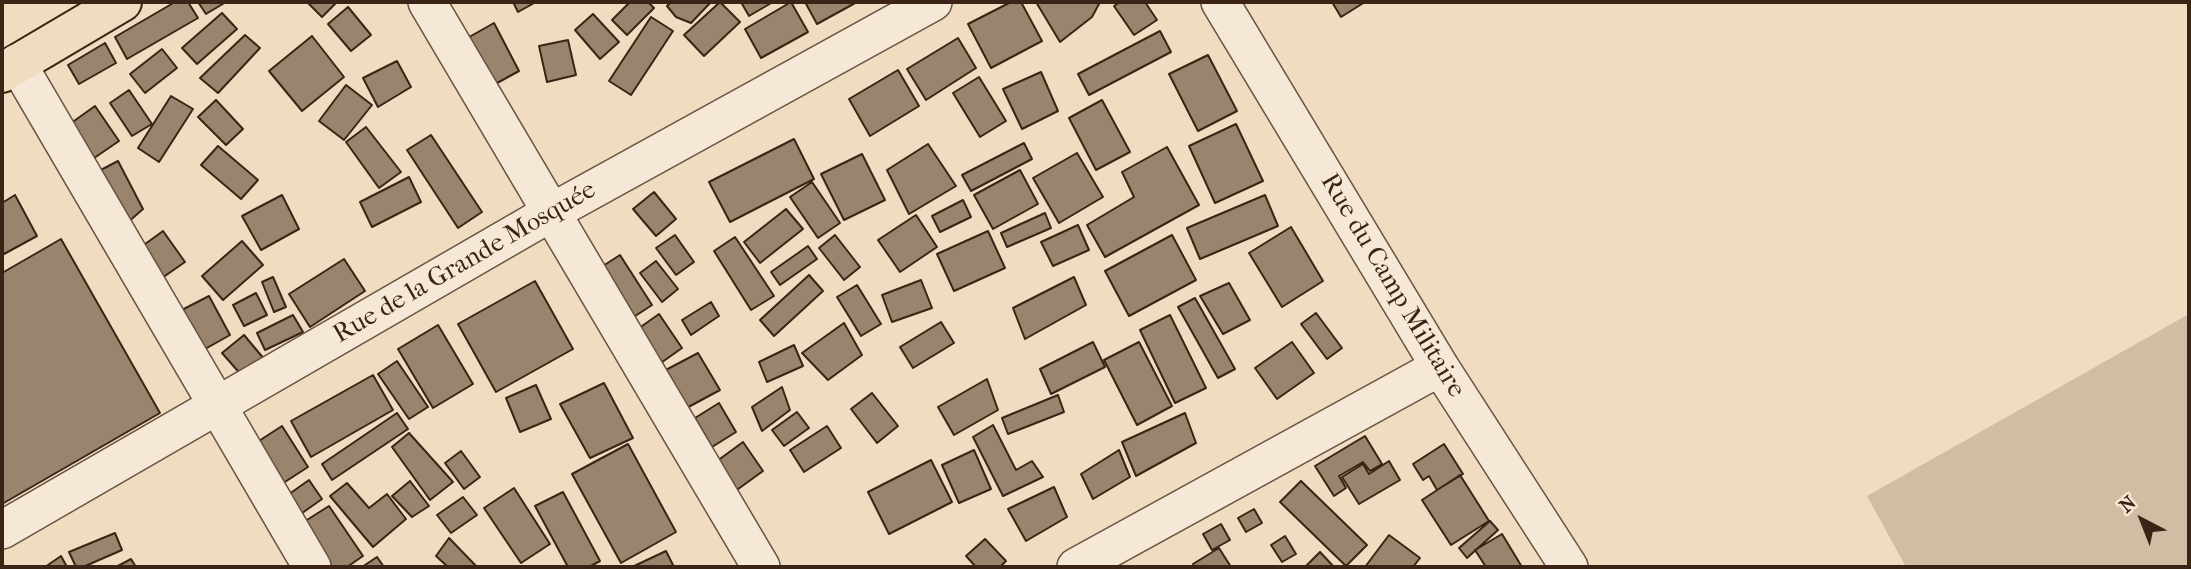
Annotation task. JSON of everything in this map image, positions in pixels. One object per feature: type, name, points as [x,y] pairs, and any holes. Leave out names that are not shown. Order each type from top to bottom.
[{"type":"main road","points":[[10,68],[122,2]]},
{"type":"street","points":[[427,2],[761,567]]},
{"type":"street","name":"Rue de la Grande Mosquée","points":[[2,530],[552,212],[933,2]]},
{"type":"street","name":"Rue du Camp Militaire","points":[[1220,2],[1440,367],[1569,567]]},
{"type":"street","points":[[10,68],[312,567]]},
{"type":"street","points":[[1076,567],[1440,367]]},
{"type":"shaded area","points":[[2189,314],[2189,567],[1906,567],[1867,496]]},
{"type":"building","points":[[175,2],[188,2],[198,18],[127,59],[115,37]]},
{"type":"building","points":[[198,2],[226,2],[206,14]]},
{"type":"building","points":[[307,2],[337,2],[322,17]]},
{"type":"building","points":[[513,2],[536,2],[518,12]]},
{"type":"building","points":[[630,2],[648,2],[654,8],[627,35],[612,20]]},
{"type":"building","points":[[671,2],[711,2],[691,23],[676,17],[667,6]]},
{"type":"building","points":[[720,2],[740,22],[704,56],[684,35]]},
{"type":"building","points":[[741,2],[773,2],[749,16]]},
{"type":"building","points":[[791,2],[808,32],[761,58],[745,29]]},
{"type":"building","points":[[805,2],[857,2],[817,24]]},
{"type":"building","points":[[1011,2],[1021,2],[1042,41],[991,68],[968,24]]},
{"type":"building","points":[[1036,2],[1100,2],[1092,17],[1060,42]]},
{"type":"building","points":[[1120,2],[1145,2],[1157,20],[1134,35],[1114,6]]},
{"type":"building","points":[[1332,2],[1365,2],[1341,17]]},
{"type":"building","points":[[348,7],[371,35],[351,51],[328,24]]},
{"type":"building","points":[[222,13],[237,29],[197,64],[182,48]]},
{"type":"building","points":[[593,14],[619,42],[600,59],[575,30]]},
{"type":"building","points":[[651,17],[673,31],[631,95],[609,81]]},
{"type":"building","points":[[494,23],[519,71],[488,88],[462,41]]},
{"type":"building","points":[[1160,31],[1171,52],[1089,95],[1078,74]]},
{"type":"building","points":[[245,35],[260,48],[218,93],[200,78]]},
{"type":"building","points":[[312,36],[344,77],[302,111],[269,71]]},
{"type":"building","points":[[958,38],[976,68],[926,100],[907,69]]},
{"type":"building","points":[[568,40],[576,75],[547,82],[539,46]]},
{"type":"building","points":[[105,43],[116,63],[79,84],[68,65]]},
{"type":"building","points":[[162,49],[177,68],[145,93],[130,74]]},
{"type":"building","points":[[1208,55],[1237,111],[1198,131],[1169,74]]},
{"type":"building","points":[[397,61],[411,87],[378,107],[363,78]]},
{"type":"building","points":[[898,70],[919,106],[870,136],[849,99]]},
{"type":"building","points":[[1041,72],[1058,111],[1022,129],[1003,89]]},
{"type":"building","points":[[979,77],[1006,121],[980,137],[953,93]]},
{"type":"building","points":[[346,85],[372,105],[344,140],[319,121]]},
{"type":"building","points":[[129,90],[152,124],[132,136],[110,103]]},
{"type":"building","points":[[171,96],[193,109],[159,162],[138,148]]},
{"type":"building","points":[[216,100],[243,129],[226,145],[198,117]]},
{"type":"building","points":[[1102,100],[1130,152],[1096,170],[1069,118]]},
{"type":"building","points":[[95,106],[119,141],[84,165],[60,131]]},
{"type":"building","points":[[1236,124],[1263,181],[1215,203],[1189,146]]},
{"type":"building","points":[[366,127],[401,172],[379,188],[346,142]]},
{"type":"building","points":[[431,135],[482,212],[458,228],[407,150]]},
{"type":"building","points":[[794,139],[814,179],[730,222],[709,182]]},
{"type":"building","points":[[1024,143],[1032,159],[971,191],[962,175]]},
{"type":"building","points":[[928,144],[956,186],[909,214],[887,170]]},
{"type":"building","points":[[218,146],[258,180],[241,199],[201,165]]},
{"type":"building","points":[[1167,147],[1199,205],[1105,257],[1087,225],[1134,197],[1122,172]]},
{"type":"building","points":[[1077,153],[1103,197],[1059,223],[1033,178]]},
{"type":"building","points":[[862,154],[885,200],[844,220],[821,174]]},
{"type":"building","points":[[118,161],[143,209],[126,224],[97,172]]},
{"type":"building","points":[[1020,170],[1038,204],[993,229],[974,195]]},
{"type":"building","points":[[409,177],[421,202],[372,227],[360,202]]},
{"type":"building","points":[[812,182],[840,223],[818,238],[790,197]]},
{"type":"building","points":[[654,192],[676,219],[656,236],[633,209]]},
{"type":"building","points":[[15,195],[37,236],[4,254],[2,203]]},
{"type":"building","points":[[282,195],[299,229],[261,250],[242,216]]},
{"type":"building","points":[[1265,195],[1278,226],[1200,259],[1187,228]]},
{"type":"building","points":[[963,200],[971,217],[940,232],[932,216]]},
{"type":"building","points":[[786,209],[803,229],[760,263],[744,242]]},
{"type":"building","points":[[1045,213],[1051,228],[1007,247],[1001,233]]},
{"type":"building","points":[[916,215],[937,247],[900,272],[878,240]]},
{"type":"building","points":[[1078,225],[1089,250],[1053,266],[1041,242]]},
{"type":"building","points":[[1291,227],[1323,281],[1282,307],[1249,253]]},
{"type":"building","points":[[163,231],[185,262],[162,278],[141,247]]},
{"type":"building","points":[[988,231],[1005,268],[954,291],[937,254]]},
{"type":"building","points":[[675,235],[694,262],[676,275],[656,248]]},
{"type":"building","points":[[835,235],[860,267],[844,280],[819,248]]},
{"type":"building","points":[[1172,235],[1196,280],[1129,316],[1105,271]]},
{"type":"building","points":[[735,237],[774,296],[751,310],[714,251]]},
{"type":"building","points":[[61,239],[160,413],[2,504],[2,273]]},
{"type":"building","points":[[242,241],[263,265],[223,300],[202,276]]},
{"type":"building","points":[[808,246],[817,259],[780,285],[771,272]]},
{"type":"building","points":[[620,255],[652,305],[623,324],[592,273]]},
{"type":"building","points":[[344,259],[365,291],[310,327],[289,294]]},
{"type":"building","points":[[656,261],[678,289],[662,302],[640,273]]},
{"type":"building","points":[[809,275],[823,291],[774,336],[760,320]]},
{"type":"building","points":[[273,277],[286,307],[274,312],[262,282]]},
{"type":"building","points":[[1074,277],[1086,305],[1025,339],[1013,308]]},
{"type":"building","points":[[921,280],[932,308],[892,322],[882,295]]},
{"type":"building","points":[[535,281],[573,349],[496,392],[458,324]]},
{"type":"building","points":[[1229,283],[1250,320],[1223,334],[1200,296]]},
{"type":"building","points":[[857,285],[881,324],[861,336],[837,297]]},
{"type":"building","points":[[256,293],[267,315],[244,326],[233,305]]},
{"type":"building","points":[[209,296],[230,335],[198,353],[176,313]]},
{"type":"building","points":[[1195,298],[1235,369],[1218,378],[1178,307]]},
{"type":"building","points":[[711,302],[719,316],[691,335],[682,320]]},
{"type":"building","points":[[1316,313],[1342,348],[1327,359],[1301,324]]},
{"type":"building","points":[[659,314],[682,348],[658,365],[635,331]]},
{"type":"building","points":[[293,315],[303,332],[265,350],[257,333]]},
{"type":"building","points":[[1170,315],[1206,388],[1175,403],[1140,330]]},
{"type":"building","points":[[941,322],[954,343],[913,368],[900,347]]},
{"type":"building","points":[[844,323],[862,355],[828,380],[802,353]]},
{"type":"building","points":[[438,325],[473,384],[433,408],[398,349]]},
{"type":"building","points":[[244,335],[265,360],[244,378],[222,353]]},
{"type":"building","points":[[1093,342],[1105,367],[1051,394],[1040,369]]},
{"type":"building","points":[[1139,342],[1172,406],[1137,425],[1104,360]]},
{"type":"building","points":[[1292,342],[1314,373],[1277,399],[1255,368]]},
{"type":"building","points":[[794,345],[803,366],[767,382],[759,362]]},
{"type":"building","points":[[698,353],[720,390],[681,411],[662,372]]},
{"type":"building","points":[[397,361],[428,407],[409,419],[378,374]]},
{"type":"building","points":[[373,375],[393,410],[311,457],[291,421]]},
{"type":"building","points":[[987,379],[998,410],[954,435],[938,407]]},
{"type":"building","points":[[604,383],[633,438],[590,458],[560,404]]},
{"type":"building","points":[[536,385],[551,419],[520,432],[506,398]]},
{"type":"building","points":[[782,387],[790,410],[762,431],[752,407]]},
{"type":"building","points":[[872,393],[898,426],[877,443],[851,409]]},
{"type":"building","points":[[1058,395],[1064,412],[1008,434],[1002,418]]},
{"type":"building","points":[[719,403],[736,432],[712,447],[695,418]]},
{"type":"building","points":[[797,412],[809,428],[784,446],[772,430]]},
{"type":"building","points":[[397,413],[408,429],[332,480],[322,464]]},
{"type":"building","points":[[1185,413],[1196,443],[1136,476],[1122,442]]},
{"type":"building","points":[[993,425],[1016,470],[1032,461],[1043,477],[1003,496],[973,437]]},
{"type":"building","points":[[282,426],[308,467],[274,489],[248,448]]},
{"type":"building","points":[[827,426],[841,448],[804,472],[790,450]]},
{"type":"building","points":[[409,433],[453,482],[430,500],[392,447]]},
{"type":"building","points":[[1365,436],[1382,464],[1370,471],[1363,462],[1339,476],[1346,488],[1334,496],[1315,466]]},
{"type":"building","points":[[743,442],[763,471],[734,492],[713,464]]},
{"type":"building","points":[[628,444],[676,532],[621,563],[572,474]]},
{"type":"building","points":[[1444,444],[1463,474],[1437,490],[1429,476],[1423,480],[1413,464]]},
{"type":"building","points":[[974,450],[991,489],[959,503],[942,465]]},
{"type":"building","points":[[1119,450],[1130,477],[1093,499],[1081,474]]},
{"type":"building","points":[[461,451],[480,477],[464,489],[445,463]]},
{"type":"building","points":[[931,460],[952,502],[889,534],[868,492]]},
{"type":"building","points":[[1389,461],[1400,480],[1359,504],[1342,477],[1363,464],[1369,474]]},
{"type":"building","points":[[1460,475],[1489,521],[1451,545],[1422,500]]},
{"type":"building","points":[[309,480],[322,499],[298,516],[285,497]]},
{"type":"building","points":[[410,481],[429,506],[412,517],[392,496]]},
{"type":"building","points":[[1301,481],[1367,545],[1346,566],[1280,502]]},
{"type":"building","points":[[347,483],[369,508],[387,494],[406,519],[373,547],[330,496]]},
{"type":"building","points":[[1054,487],[1067,517],[1026,541],[1008,509]]},
{"type":"building","points":[[514,488],[550,544],[521,563],[484,508]]},
{"type":"building","points":[[563,492],[600,561],[589,567],[568,567],[535,506]]},
{"type":"building","points":[[463,497],[477,515],[451,533],[437,515]]},
{"type":"building","points":[[329,506],[363,556],[347,567],[325,567],[299,525]]},
{"type":"building","points":[[1254,509],[1262,523],[1246,532],[1238,518]]},
{"type":"building","points":[[1490,521],[1498,530],[1467,558],[1459,548]]},
{"type":"building","points":[[1221,524],[1230,540],[1212,550],[1203,534]]},
{"type":"building","points":[[115,533],[122,550],[83,567],[76,567],[69,552]]},
{"type":"building","points":[[1502,534],[1522,567],[1486,567],[1475,550]]},
{"type":"building","points":[[1389,535],[1420,558],[1413,567],[1365,567]]},
{"type":"building","points":[[1285,536],[1296,554],[1282,562],[1271,545]]},
{"type":"building","points":[[449,538],[477,567],[448,567],[436,556]]},
{"type":"building","points":[[985,539],[1006,561],[1000,567],[976,567],[966,556]]},
{"type":"building","points":[[1219,548],[1231,567],[1194,567],[1193,564]]},
{"type":"building","points":[[666,551],[674,567],[632,567]]},
{"type":"building","points":[[1320,552],[1334,567],[1305,567]]},
{"type":"building","points":[[61,556],[67,567],[45,567]]},
{"type":"building","points":[[377,557],[384,567],[362,567]]},
{"type":"building","points":[[131,559],[136,567],[116,567]]}]
